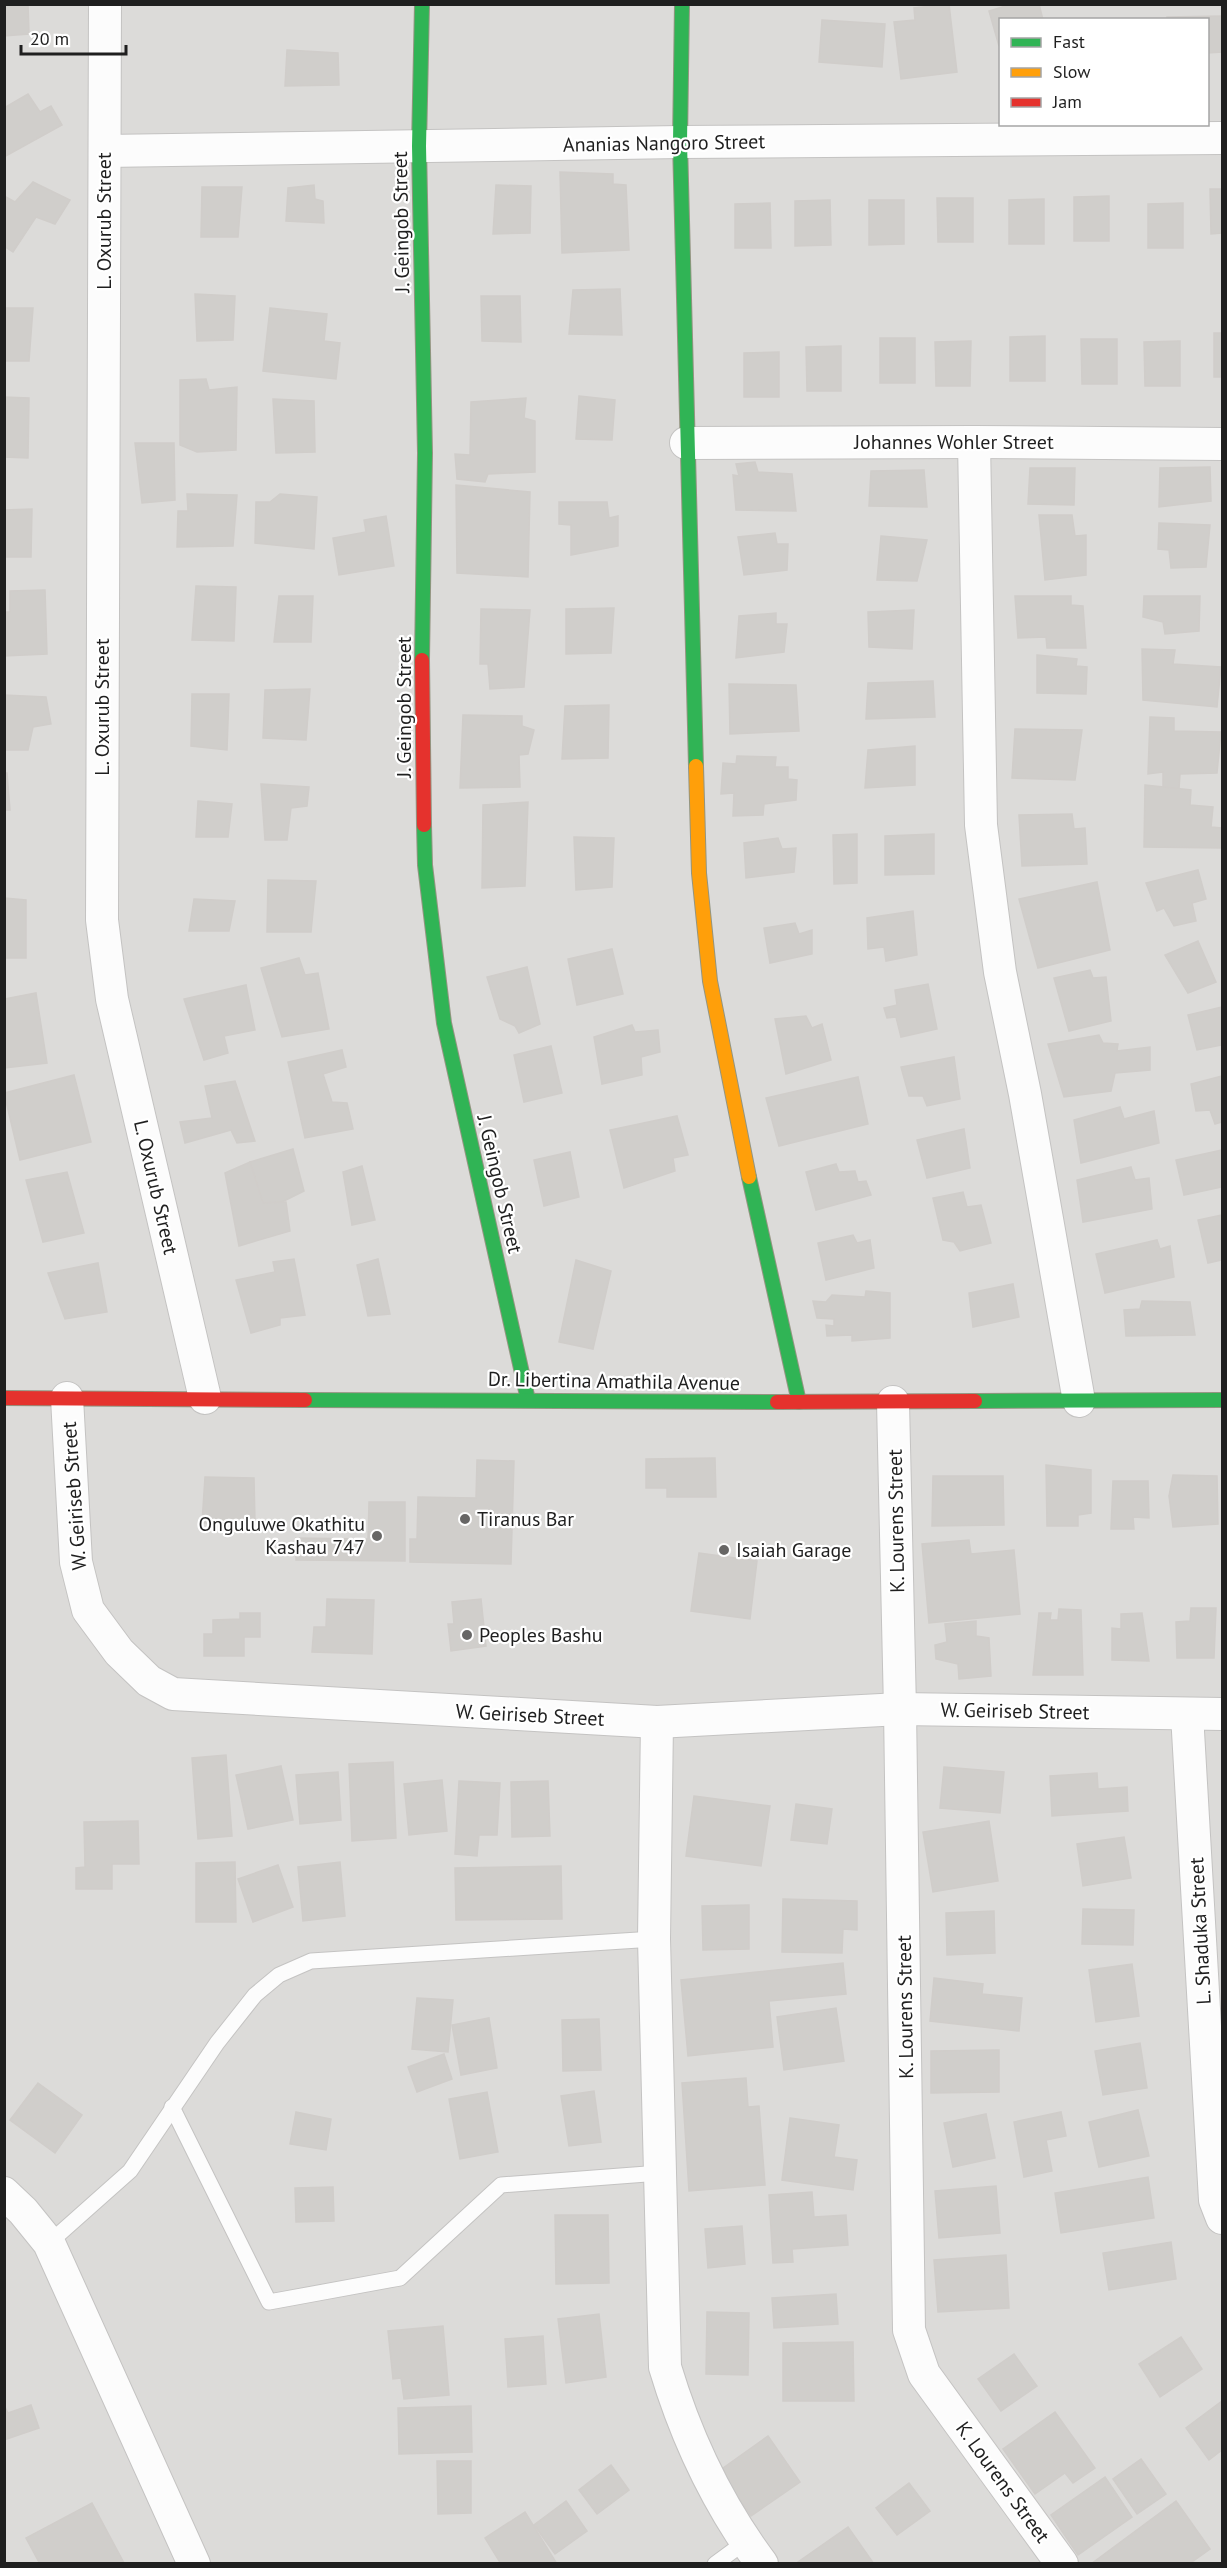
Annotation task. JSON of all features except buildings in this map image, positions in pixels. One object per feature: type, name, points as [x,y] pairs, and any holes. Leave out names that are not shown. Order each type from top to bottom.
[{"type":"street","name":"L. Oxurub Street","points":[[105,4],[102,920],[112,999],[205,1398]]},
{"type":"street","name":"J. Geingob Street","points":[[422,4],[419,146],[425,453],[422,676],[425,865],[444,1023],[528,1400]]},
{"type":"street","points":[[682,4],[680,142],[686,443],[699,873],[710,981],[734,1108],[799,1402]]},
{"type":"street","name":"Ananias Nangoro Street","points":[[105,151],[680,142],[1222,138]]},
{"type":"street","points":[[974,442],[981,825],[1000,972],[1025,1094],[1079,1401]]},
{"type":"street","name":"Johannes Wohler Street","points":[[686,443],[1222,444]]},
{"type":"street","name":"Dr. Libertina Amathila Avenue","points":[[4,1398],[799,1402],[1222,1400]]},
{"type":"street","name":"W. Geiriseb Street","points":[[67,1398],[76,1562],[88,1610],[119,1652],[149,1681],[173,1694],[657,1722],[900,1709],[1222,1714]]},
{"type":"street","name":"K. Lourens Street","points":[[893,1402],[909,2330],[924,2374],[1062,2564]]},
{"type":"street","name":"L. Shaduka Street","points":[[1187,1714],[1215,2200],[1222,2218]]},
{"type":"street","points":[[657,1722],[654,1939],[665,2367],[678,2413],[692,2445],[754,2553]]},
{"type":"street","points":[[4,2193],[23,2211],[49,2243],[194,2564]]},
{"type":"lane","points":[[49,2243],[130,2171],[217,2043],[255,1995],[279,1975],[311,1961],[654,1939]]},
{"type":"lane","points":[[172,2108],[269,2302],[400,2278],[501,2185],[660,2173]]},
{"type":"lane","points":[[715,2564],[754,2553]]},
{"type":"shaded area","points":[[5,5],[1222,5],[1222,2563],[5,2563]]},
{"type":"traffic: fast","points":[[422,4],[419,146],[425,453],[422,660]]},
{"type":"traffic: fast","points":[[682,4],[680,142],[696,766]]},
{"type":"traffic: fast","points":[[424,825],[425,865],[444,1023],[528,1400]]},
{"type":"traffic: fast","points":[[749,1177],[799,1402]]},
{"type":"traffic: fast","points":[[305,1400],[777,1402]]},
{"type":"traffic: fast","points":[[975,1401],[1222,1400]]},
{"type":"traffic: slow","points":[[696,766],[699,873],[710,981],[749,1177]]},
{"type":"traffic: jam","points":[[422,660],[424,825]]},
{"type":"traffic: jam","points":[[4,1398],[305,1400]]},
{"type":"traffic: jam","points":[[777,1402],[975,1401]]},
{"type":"place","name":"Tiranus Bar","points":[[465,1519]]},
{"type":"place","name":"Onguluwe Okathitu Kashau 747","points":[[377,1536]]},
{"type":"place","name":"Isaiah Garage","points":[[724,1550]]},
{"type":"place","name":"Peoples Bashu","points":[[467,1635]]}]
